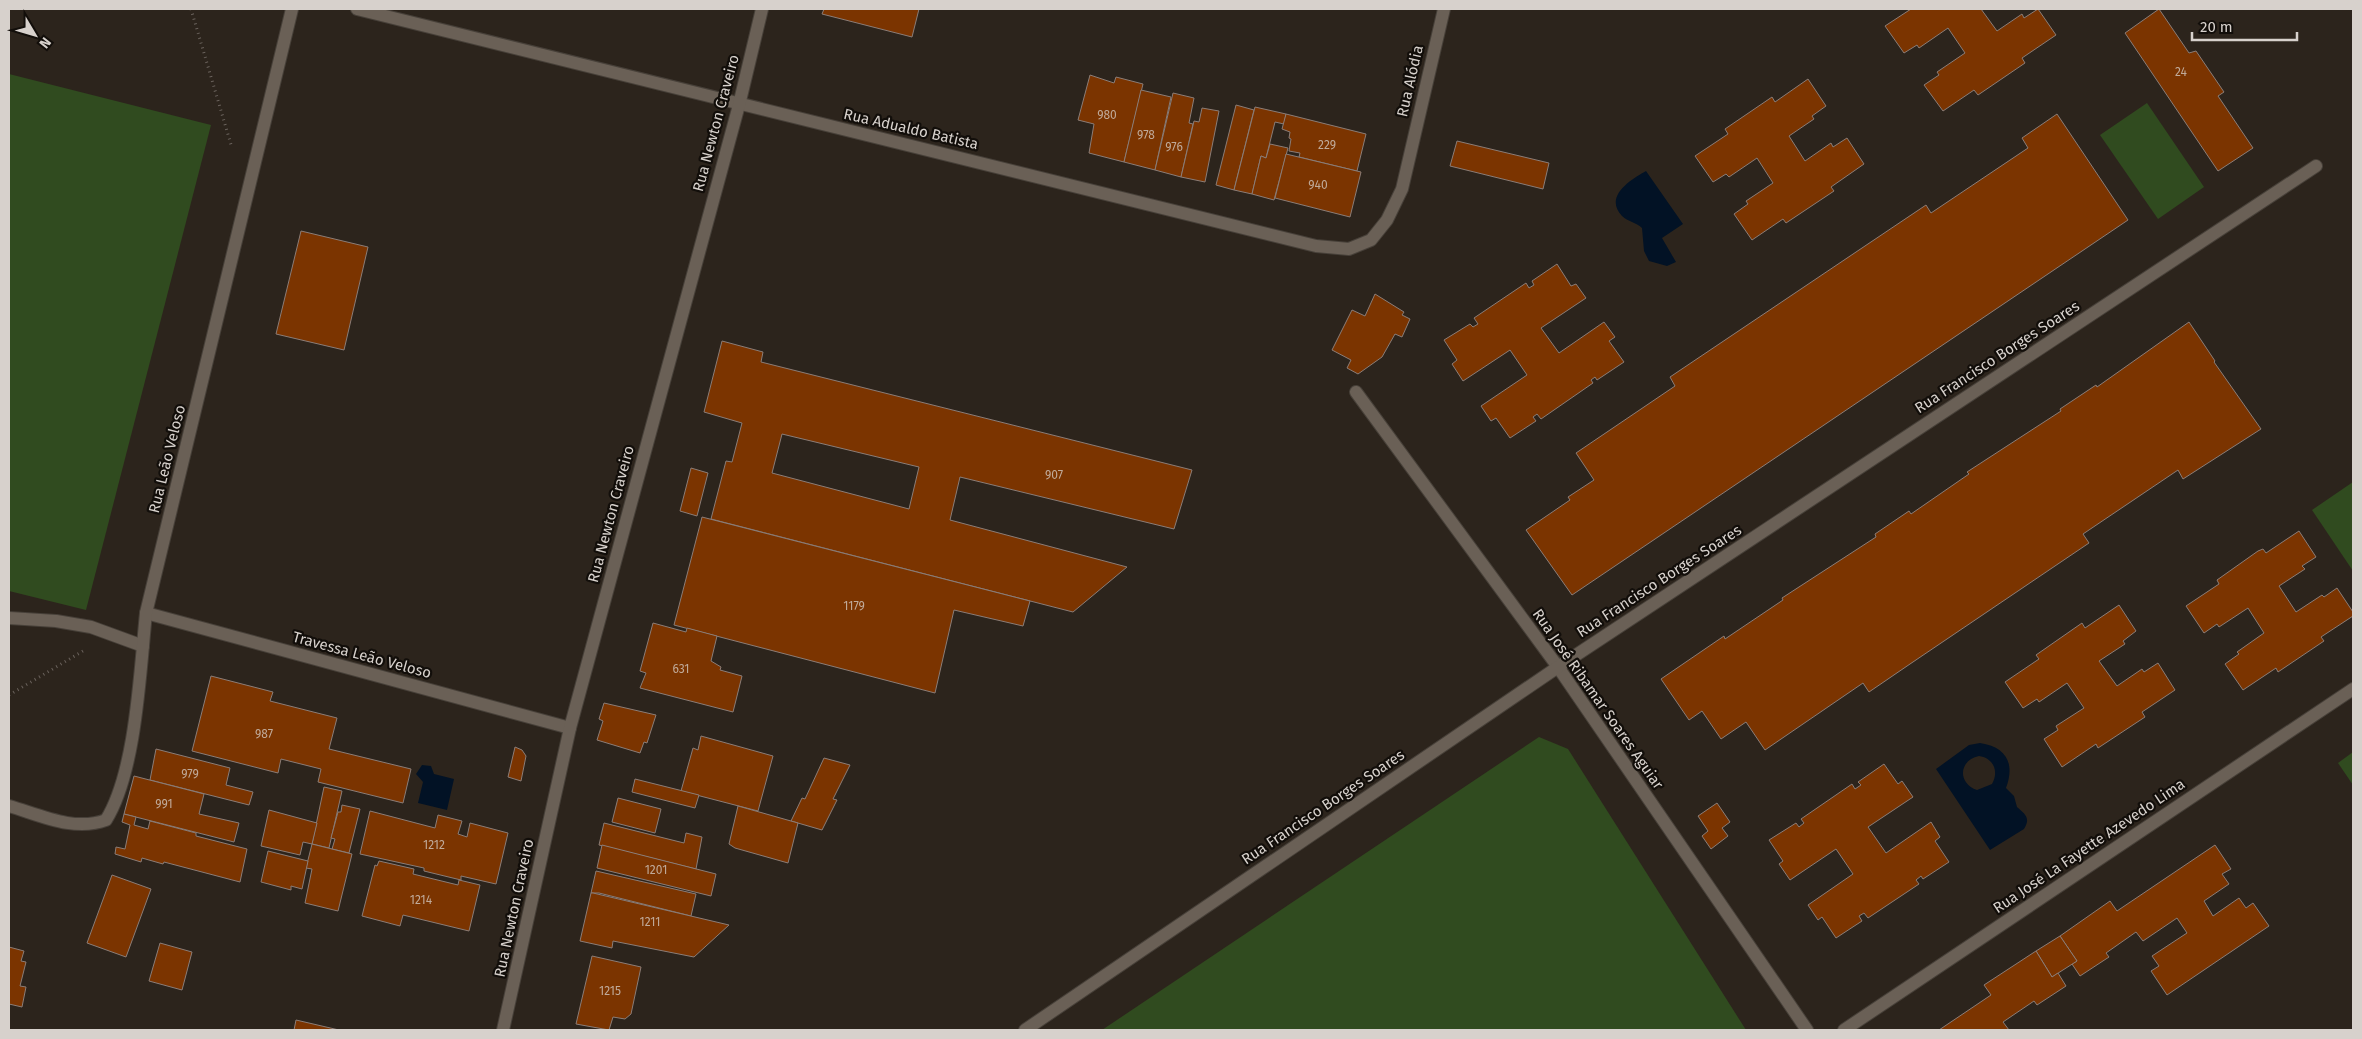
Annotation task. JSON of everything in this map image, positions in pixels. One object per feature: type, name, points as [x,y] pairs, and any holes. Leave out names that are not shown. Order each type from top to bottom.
[{"type":"street","name":"Rua Leão Veloso","points":[[9,806],[79,825],[91,825],[106,820],[118,797],[127,761],[146,613],[292,9]]},
{"type":"street","name":"Rua Adualdo Batista","points":[[357,9],[739,105],[1026,173],[1316,246],[1349,249],[1371,240],[1387,220],[1402,189],[1409,161]]},
{"type":"street","name":"Rua Newton Craveiro","points":[[503,1030],[570,728],[739,105],[762,9]]},
{"type":"street","name":"Rua Alódia","points":[[1409,161],[1444,9]]},
{"type":"street","name":"Rua Francisco Borges Soares","points":[[1025,1030],[1558,667],[2316,166]]},
{"type":"street","name":"Rua José Ribamar Soares Aguiar","points":[[1356,392],[1558,667],[1807,1030]]},
{"type":"street","name":"Travessa Leão Veloso","points":[[146,613],[570,728]]},
{"type":"street","points":[[9,618],[56,621],[92,627],[143,646]]},
{"type":"street","name":"Rua José La Fayette Azevedo Lima","points":[[1844,1030],[2353,689]]},
{"type":"path","points":[[191,9],[234,151]]},
{"type":"path","points":[[9,695],[111,634]]},
{"type":"green space","points":[[9,74],[211,125],[86,610],[9,591]]},
{"type":"green space","points":[[2147,103],[2204,187],[2158,219],[2100,135]]},
{"type":"green space","points":[[2353,482],[2353,571],[2312,510]]},
{"type":"green space","points":[[1539,737],[1568,749],[1746,1030],[1102,1030]]},
{"type":"green space","points":[[2353,752],[2353,785],[2338,763]]},
{"type":"water","points":[[1646,171],[1683,224],[1662,238],[1676,262],[1667,266],[1649,261],[1644,251],[1642,228],[1624,218],[1617,209],[1616,202],[1622,189],[1627,183]]},
{"type":"water","points":[[1980,743],[1989,745],[1997,748],[2006,758],[2010,771],[2006,788],[2014,796],[2017,807],[2025,814],[2027,819],[2024,829],[1990,850],[1936,769],[1969,745]],"holes":[[[1984,757],[1994,766],[1995,775],[1992,784],[1977,790],[1966,782],[1963,772],[1964,767],[1972,758]]]},
{"type":"water","points":[[422,765],[431,766],[434,774],[454,779],[447,810],[418,803],[423,782],[416,774]]},
{"type":"building","points":[[824,9],[919,9],[912,37],[822,14]]},
{"type":"building","points":[[1911,9],[1981,9],[1997,31],[2022,14],[2024,18],[2038,9],[2056,35],[2022,58],[2025,63],[1978,95],[1974,90],[1943,111],[1924,85],[1939,75],[1937,72],[1965,53],[1948,28],[1919,48],[1917,45],[1904,53],[1885,26]]},
{"type":"building","points":[[2159,9],[2189,53],[2196,51],[2224,92],[2218,96],[2253,148],[2218,171],[2125,33]]},
{"type":"building","points":[[1090,75],[1114,83],[1116,77],[1143,84],[1124,162],[1089,153],[1094,124],[1078,120]]},
{"type":"building","points":[[1808,79],[1826,106],[1812,116],[1814,119],[1789,136],[1805,161],[1831,143],[1833,147],[1847,138],[1864,164],[1831,187],[1834,191],[1786,223],[1783,219],[1752,240],[1734,214],[1748,204],[1746,201],[1773,183],[1757,158],[1729,177],[1726,174],[1713,182],[1695,156],[1728,134],[1725,129],[1772,97],[1775,102]]},
{"type":"building","points":[[1141,90],[1171,97],[1155,170],[1124,162]]},
{"type":"building","points":[[1173,93],[1194,98],[1189,123],[1193,124],[1181,177],[1155,170]]},
{"type":"building","points":[[1236,105],[1254,110],[1234,190],[1216,185]]},
{"type":"building","points":[[1255,107],[1286,114],[1284,124],[1275,122],[1266,158],[1261,156],[1252,194],[1234,190]]},
{"type":"building","points":[[1202,108],[1219,111],[1205,182],[1181,177],[1194,121],[1199,122]]},
{"type":"building","points":[[1286,114],[1366,134],[1357,171],[1299,157],[1300,153],[1289,151],[1290,132],[1282,129]]},
{"type":"building","points":[[2057,114],[2128,220],[1572,595],[1526,530],[1570,500],[1568,497],[1594,480],[1576,453],[1675,386],[1670,377],[1926,205],[1931,213],[2028,148],[2022,138]]},
{"type":"building","points":[[1457,141],[1549,163],[1543,189],[1450,166]]},
{"type":"building","points":[[1270,144],[1288,148],[1274,200],[1252,194],[1261,156],[1266,158]]},
{"type":"building","points":[[1286,154],[1361,172],[1350,217],[1275,198]]},
{"type":"building","points":[[301,231],[368,247],[344,350],[276,334]]},
{"type":"building","points":[[1557,264],[1571,286],[1576,284],[1586,298],[1541,328],[1559,353],[1604,322],[1615,337],[1609,341],[1624,362],[1597,380],[1595,377],[1591,380],[1593,383],[1541,419],[1537,414],[1533,417],[1536,421],[1510,438],[1496,418],[1491,421],[1481,406],[1527,375],[1510,350],[1463,381],[1452,364],[1457,360],[1444,340],[1470,324],[1473,327],[1478,324],[1474,318],[1526,283],[1529,288],[1534,285],[1532,281]]},
{"type":"building","points":[[1375,294],[1404,312],[1402,315],[1410,319],[1402,337],[1395,334],[1382,357],[1358,374],[1347,368],[1351,360],[1332,350],[1352,310],[1365,316]]},
{"type":"building","points":[[2189,322],[2214,362],[2261,429],[2183,479],[2178,470],[2083,534],[2089,543],[1869,692],[1863,683],[1765,750],[1746,722],[1721,739],[1702,711],[1689,720],[1661,679],[1724,636],[1725,639],[1783,600],[1782,598],[1876,537],[1875,534],[1909,511],[1911,514],[1969,474],[1967,472],[2061,411],[2060,409],[2096,385],[2097,387]]},
{"type":"building","points":[[722,341],[763,352],[761,362],[1192,470],[1174,529],[960,477],[950,520],[1127,567],[1073,612],[711,519],[726,461],[732,462],[742,423],[704,412]],"holes":[[[782,434],[919,467],[909,509],[772,473]]]},
{"type":"building","points":[[691,468],[708,473],[697,516],[680,511]]},
{"type":"building","points":[[702,517],[1030,601],[1023,626],[954,610],[935,693],[674,625]]},
{"type":"building","points":[[2299,531],[2316,557],[2302,566],[2305,569],[2279,586],[2296,612],[2322,595],[2324,597],[2337,588],[2353,612],[2353,616],[2321,637],[2324,641],[2278,672],[2276,668],[2243,690],[2225,664],[2239,654],[2237,652],[2264,633],[2248,608],[2219,627],[2217,624],[2204,633],[2186,606],[2219,584],[2217,580],[2258,551],[2263,549],[2266,553]]},
{"type":"building","points":[[2119,605],[2136,631],[2123,641],[2125,644],[2099,661],[2117,686],[2142,669],[2144,672],[2158,663],[2175,690],[2142,712],[2145,717],[2098,748],[2096,744],[2062,767],[2044,739],[2058,730],[2056,726],[2084,708],[2067,683],[2039,702],[2037,699],[2023,708],[2005,682],[2039,659],[2036,655],[2082,623],[2085,628]]},
{"type":"building","points":[[653,623],[686,632],[687,628],[717,636],[711,661],[721,667],[720,670],[742,676],[733,712],[640,688],[646,673],[640,671]]},
{"type":"building","points":[[211,676],[273,692],[270,701],[337,718],[329,749],[411,769],[403,803],[318,782],[321,769],[281,759],[278,773],[192,751]]},
{"type":"building","points":[[604,703],[656,715],[647,743],[644,742],[640,753],[597,740],[603,721],[599,719]]},
{"type":"building","points":[[701,736],[773,756],[758,811],[681,791],[693,748],[698,750]]},
{"type":"building","points":[[515,747],[522,750],[526,756],[521,781],[508,777]]},
{"type":"building","points":[[156,749],[230,768],[226,785],[253,792],[249,805],[150,780]]},
{"type":"building","points":[[824,758],[850,765],[833,799],[837,800],[822,830],[791,821],[802,798],[805,799]]},
{"type":"building","points":[[1884,764],[1898,784],[1902,781],[1913,797],[1868,827],[1886,853],[1931,822],[1940,837],[1935,841],[1949,862],[1923,879],[1921,876],[1916,880],[1919,884],[1868,918],[1864,913],[1859,916],[1862,921],[1836,938],[1822,917],[1818,920],[1808,905],[1853,874],[1836,849],[1790,880],[1779,864],[1783,861],[1769,840],[1796,823],[1799,827],[1804,823],[1801,819],[1852,784],[1855,789],[1861,785],[1858,782]]},
{"type":"building","points":[[134,776],[204,794],[199,814],[239,823],[234,842],[124,814]]},
{"type":"building","points":[[635,779],[699,795],[695,808],[632,792]]},
{"type":"building","points":[[324,787],[342,791],[329,848],[312,844]]},
{"type":"building","points":[[618,798],[661,809],[655,833],[612,822]]},
{"type":"building","points":[[1717,803],[1730,822],[1722,828],[1728,836],[1711,849],[1702,836],[1708,831],[1698,816]]},
{"type":"building","points":[[342,805],[360,809],[349,853],[332,849],[335,839],[331,838],[338,812],[341,812]]},
{"type":"building","points":[[738,806],[798,823],[788,863],[735,848],[729,844]]},
{"type":"building","points":[[269,810],[317,823],[312,844],[303,842],[300,855],[261,846]]},
{"type":"building","points":[[370,811],[435,828],[438,815],[462,821],[458,834],[467,837],[470,823],[508,833],[496,884],[461,876],[461,880],[424,871],[424,868],[360,854]]},
{"type":"building","points":[[124,814],[136,817],[134,825],[148,829],[150,821],[196,833],[196,836],[247,849],[240,882],[164,862],[163,864],[142,858],[141,862],[115,854],[116,847],[125,849],[130,825],[122,822]]},
{"type":"building","points":[[604,823],[684,843],[686,833],[702,837],[696,869],[599,845]]},
{"type":"building","points":[[312,844],[352,854],[338,911],[305,903],[312,869],[306,868]]},
{"type":"building","points":[[602,845],[716,874],[711,896],[597,868]]},
{"type":"building","points":[[2215,845],[2231,869],[2222,874],[2229,884],[2204,901],[2213,916],[2239,898],[2246,908],[2253,903],[2269,926],[2167,995],[2151,971],[2159,966],[2152,956],[2187,933],[2177,918],[2143,941],[2136,932],[2106,953],[2109,957],[2080,976],[2072,964],[2077,961],[2060,936],[2110,901],[2117,911]]},
{"type":"building","points":[[268,851],[308,861],[302,889],[291,886],[291,890],[261,882]]},
{"type":"building","points":[[379,861],[414,869],[413,874],[458,885],[459,880],[480,885],[469,931],[403,915],[400,926],[362,916],[375,865],[377,866]]},
{"type":"building","points":[[596,871],[696,894],[691,916],[599,893],[591,893]]},
{"type":"building","points":[[112,875],[151,889],[126,957],[87,943]]},
{"type":"building","points":[[591,893],[729,925],[694,957],[613,941],[612,948],[580,941]]},
{"type":"building","points":[[2060,936],[2077,961],[2052,977],[2036,951]]},
{"type":"building","points":[[160,943],[192,952],[182,990],[149,981]]},
{"type":"building","points":[[9,947],[24,951],[21,961],[26,962],[20,986],[26,987],[22,1007],[9,1004]]},
{"type":"building","points":[[2036,951],[2052,977],[2058,973],[2066,986],[2037,1005],[2034,1001],[2003,1022],[2009,1030],[1939,1030],[1991,995],[1984,985]]},
{"type":"building","points":[[592,956],[641,967],[631,1014],[625,1019],[613,1017],[609,1030],[576,1024]]},
{"type":"building","points":[[296,1020],[339,1030],[294,1030]]}]
